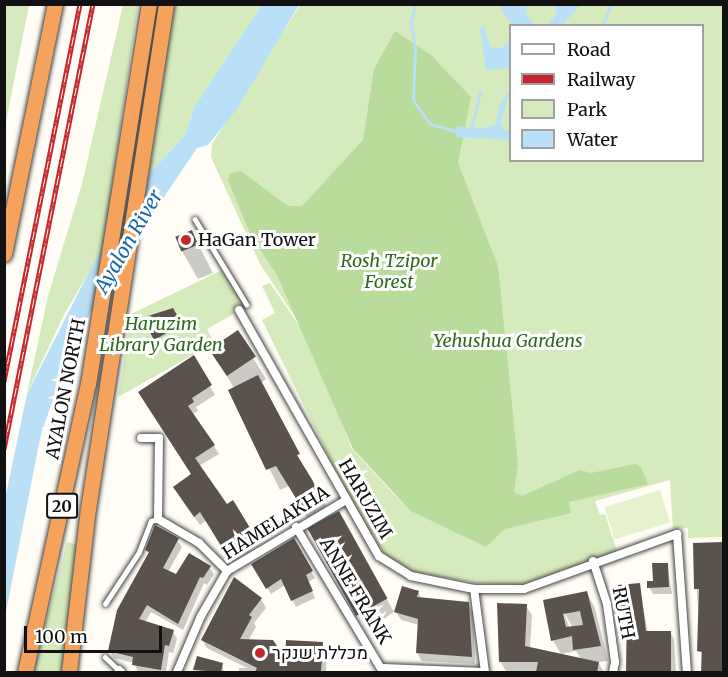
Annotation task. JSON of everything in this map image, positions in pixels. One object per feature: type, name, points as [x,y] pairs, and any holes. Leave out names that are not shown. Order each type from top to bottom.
[{"type":"highway","points":[[4,254],[55,4]]},
{"type":"highway","name":"AYALON NORTH","points":[[25,672],[96,339],[151,4]]},
{"type":"highway","points":[[69,672],[88,509],[166,4]]},
{"type":"street","name":"HARUZIM","points":[[243,307],[346,500],[379,556],[411,576],[474,589],[524,589],[561,578],[594,561],[677,534],[687,672]]},
{"type":"street","points":[[141,438],[159,438],[158,519],[199,543],[227,571]]},
{"type":"street","name":"HAMELAKHA","points":[[177,672],[201,616],[227,571],[296,527],[346,500]]},
{"type":"street","name":"ANNE FRANK","points":[[296,527],[383,670]]},
{"type":"street","name":"RUTH","points":[[594,561],[608,604],[615,662],[613,672]]},
{"type":"street","points":[[383,670],[485,672],[474,589]]},
{"type":"lane","points":[[195,219],[243,307]]},
{"type":"lane","points":[[105,604],[139,552],[151,521],[158,519]]},
{"type":"lane","points":[[105,657],[120,671]]},
{"type":"green space","points":[[4,5],[29,5],[5,127]]},
{"type":"green space","points":[[123,5],[138,5],[103,248],[64,315],[27,393],[48,296],[82,184]]},
{"type":"green space","points":[[174,5],[262,5],[195,106],[185,135],[149,174]]},
{"type":"green space","name":"Yehushua Gardens","points":[[300,5],[723,5],[723,537],[688,538],[688,528],[673,529],[670,480],[595,501],[600,515],[605,514],[617,551],[559,576],[525,585],[475,583],[414,572],[388,557],[377,545],[349,498],[262,320],[275,313],[262,286],[270,283],[309,340],[352,449],[405,506],[354,447],[310,340],[260,264],[211,157],[212,144]]},
{"type":"green space","name":"Rosh Tzipor Forest","points":[[395,31],[431,55],[471,97],[458,163],[498,266],[518,464],[514,492],[522,496],[580,470],[591,473],[635,464],[641,467],[648,484],[569,502],[571,513],[505,529],[486,547],[411,511],[353,449],[277,275],[251,236],[228,180],[230,173],[241,171],[288,206],[302,206],[363,140],[374,69]]},
{"type":"green space","name":"Haruzim Library Garden","points":[[226,268],[246,307],[207,329],[214,343],[118,397],[131,314]]},
{"type":"green space","points":[[660,490],[670,523],[614,539],[605,507]]},
{"type":"green space","points":[[67,542],[79,545],[63,672],[33,672]]},
{"type":"water","name":"Ayalon River","points":[[262,5],[299,5],[237,109],[208,145],[197,148],[131,246],[81,328],[66,363],[41,434],[5,617],[5,499],[27,394],[93,264],[149,174],[185,135],[195,106]]},
{"type":"water","points":[[499,5],[527,5],[526,14],[534,24],[511,24]]},
{"type":"water","points":[[555,5],[580,5],[564,24],[549,24],[556,15]]},
{"type":"water","points":[[480,27],[484,27],[490,47],[502,48],[509,42],[509,68],[486,70]]},
{"type":"water","points":[[509,91],[501,122],[504,130],[509,130],[509,140],[456,137],[456,126],[482,129],[496,124],[500,104]]},
{"type":"building","name":"HaGan Tower","points":[[192,230],[198,245],[181,252],[175,237]]},
{"type":"building","points":[[173,308],[182,324],[154,340],[145,323],[151,320],[148,316]]},
{"type":"building","points":[[238,330],[256,357],[227,376],[209,350]]},
{"type":"building","points":[[194,355],[212,385],[192,398],[194,402],[188,406],[215,445],[195,458],[227,504],[233,500],[255,536],[226,554],[200,512],[194,517],[173,487],[191,474],[138,392]]},
{"type":"building","points":[[258,375],[300,454],[297,455],[322,496],[302,508],[276,466],[266,470],[228,390]]},
{"type":"building","points":[[339,511],[387,598],[356,616],[308,528]]},
{"type":"building","points":[[155,525],[179,538],[163,568],[176,574],[189,553],[211,566],[203,578],[200,577],[178,624],[147,605],[139,619],[174,630],[169,646],[165,645],[161,670],[132,665],[133,657],[108,651],[117,610],[149,552],[145,550]]},
{"type":"building","points":[[294,538],[313,571],[306,575],[313,591],[291,601],[281,579],[266,589],[251,564]]},
{"type":"building","points":[[723,542],[723,672],[701,672],[702,652],[697,651],[699,589],[694,589],[693,543]]},
{"type":"building","points":[[652,563],[668,563],[669,587],[647,588],[647,581],[653,581]]},
{"type":"building","points":[[234,577],[262,598],[249,615],[252,617],[240,639],[273,640],[285,658],[286,640],[323,642],[321,672],[255,672],[257,668],[201,640]]},
{"type":"building","points":[[640,583],[646,631],[671,631],[671,672],[626,672],[627,606],[620,607],[618,585]]},
{"type":"building","points":[[402,586],[419,591],[417,597],[469,602],[472,657],[416,653],[418,619],[394,612]]},
{"type":"building","points":[[587,591],[601,646],[573,650],[572,636],[551,641],[543,600]],"holes":[[[580,611],[583,625],[566,627],[563,614]]]},
{"type":"building","points":[[497,603],[527,604],[525,646],[599,662],[597,672],[536,672],[538,662],[499,662]]},
{"type":"building","points":[[197,656],[223,663],[221,672],[193,670]]},
{"type":"waterway","points":[[415,4],[411,23],[415,48],[413,100],[430,124],[456,131]]},
{"type":"waterway","points":[[603,24],[611,4]]},
{"type":"waterway","points":[[471,129],[480,92]]},
{"type":"railway","points":[[4,381],[80,4]]},
{"type":"railway","points":[[4,449],[93,4]]},
{"type":"place","name":"HaGan Tower","points":[[186,240]]},
{"type":"place","name":"מכללת שנקר","points":[[260,653]]}]
